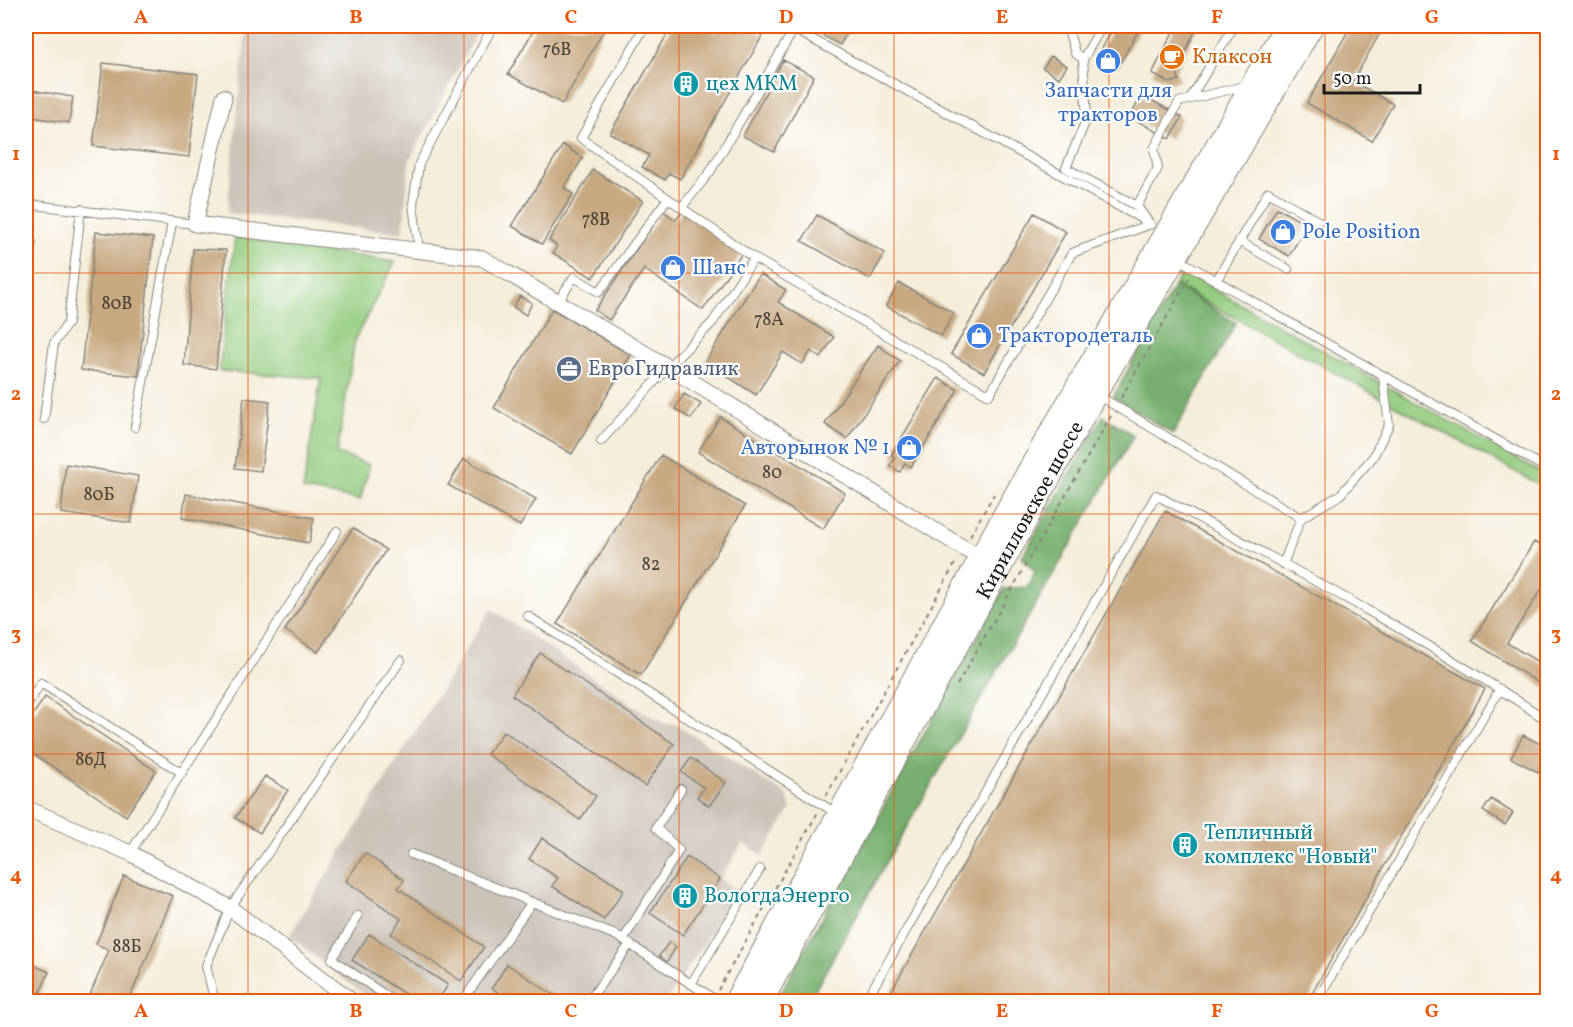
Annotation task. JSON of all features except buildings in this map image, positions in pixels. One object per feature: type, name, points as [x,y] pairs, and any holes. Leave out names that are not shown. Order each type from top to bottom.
[{"type":"main road","name":"Кирилловское шоссе","points":[[723,1000],[830,810],[981,558],[1251,84],[1287,26]]},
{"type":"main road","name":"Кирилловское шоссе","points":[[760,1002],[981,558],[1095,393],[1162,240],[1311,26]]},
{"type":"street","points":[[224,97],[195,224],[482,258],[668,367],[981,558]]},
{"type":"street","points":[[26,808],[130,854],[230,908],[353,1002]]},
{"type":"lane","points":[[419,251],[413,204],[419,164],[493,26]]},
{"type":"lane","points":[[645,26],[580,138],[754,258],[989,395],[1072,254],[1162,240]]},
{"type":"lane","points":[[1067,26],[1075,53],[1083,59]]},
{"type":"lane","points":[[1102,26],[1083,59],[1087,118],[1066,168],[1137,206],[1162,240]]},
{"type":"lane","points":[[1190,99],[1234,26]]},
{"type":"lane","points":[[682,207],[710,172],[793,27],[1162,240],[1195,269],[1548,469]]},
{"type":"lane","points":[[1137,206],[1158,168],[1154,149],[1179,102],[1251,84]]},
{"type":"lane","points":[[1216,281],[1268,192],[1318,221]]},
{"type":"lane","points":[[557,303],[574,277],[599,292],[668,198]]},
{"type":"lane","points":[[26,204],[195,224]]},
{"type":"lane","points":[[44,419],[54,343],[68,322],[81,209]]},
{"type":"lane","points":[[135,427],[172,222]]},
{"type":"lane","points":[[1239,242],[1288,269]]},
{"type":"lane","points":[[601,441],[668,367],[713,322],[754,258]]},
{"type":"lane","points":[[1283,564],[1301,518],[1340,495],[1373,457],[1389,425],[1383,377]]},
{"type":"lane","points":[[1095,393],[1301,518]]},
{"type":"lane","points":[[865,1002],[1156,495],[1283,564],[1500,689],[1548,721]]},
{"type":"lane","points":[[130,854],[337,531]]},
{"type":"lane","points":[[528,616],[830,810]]},
{"type":"lane","points":[[215,1002],[206,966],[230,908],[401,660]]},
{"type":"lane","points":[[26,706],[40,682],[182,773]]},
{"type":"lane","points":[[1316,1002],[1500,689]]},
{"type":"lane","points":[[588,1002],[627,942],[679,850],[656,828],[681,789]]},
{"type":"lane","points":[[411,854],[627,942],[691,984],[723,1000]]},
{"type":"lane","points":[[691,984],[760,869]]},
{"type":"lane","points":[[465,1001],[532,902]]},
{"type":"lane","points":[[358,916],[332,959],[395,1002]]},
{"type":"path","points":[[957,685],[1195,269]]},
{"type":"path","points":[[723,1000],[830,810],[981,558]]},
{"type":"shaded area","points":[[246,26],[481,26],[409,161],[403,233],[227,213]]},
{"type":"shaded area","name":"ВологдаЭнерго","points":[[491,609],[639,709],[665,724],[675,724],[787,795],[791,809],[762,855],[743,843],[720,879],[738,892],[666,1001],[372,1001],[289,936]]},
{"type":"green space","points":[[235,237],[395,262],[355,339],[337,454],[370,465],[360,500],[303,490],[321,378],[219,371]]},
{"type":"green space","points":[[1183,272],[1547,476],[1547,489],[1175,285]]},
{"type":"green space","points":[[1175,285],[1236,323],[1173,434],[1113,397]]},
{"type":"green space","points":[[1103,416],[1134,435],[892,852],[809,1001],[776,1001],[1004,589],[1027,587],[1035,572],[1022,557]]},
{"type":"place","name":"Клаксон","points":[[1172,57]]},
{"type":"place","name":"Запчасти для тракторов","points":[[1108,61]]},
{"type":"place","name":"цех МКМ","points":[[686,84]]},
{"type":"place","name":"Pole Position","points":[[1283,232]]},
{"type":"place","name":"Шанс","points":[[673,268]]},
{"type":"place","name":"Трактородеталь","points":[[979,336]]},
{"type":"place","name":"ЕвроГидравлик","points":[[569,369]]},
{"type":"place","name":"Авторынок № 1","points":[[909,448]]},
{"type":"place","name":"Тепличный комплекс \"Новый\"","points":[[1185,845]]},
{"type":"place","name":"ВологдаЭнерго","points":[[685,896]]}]
